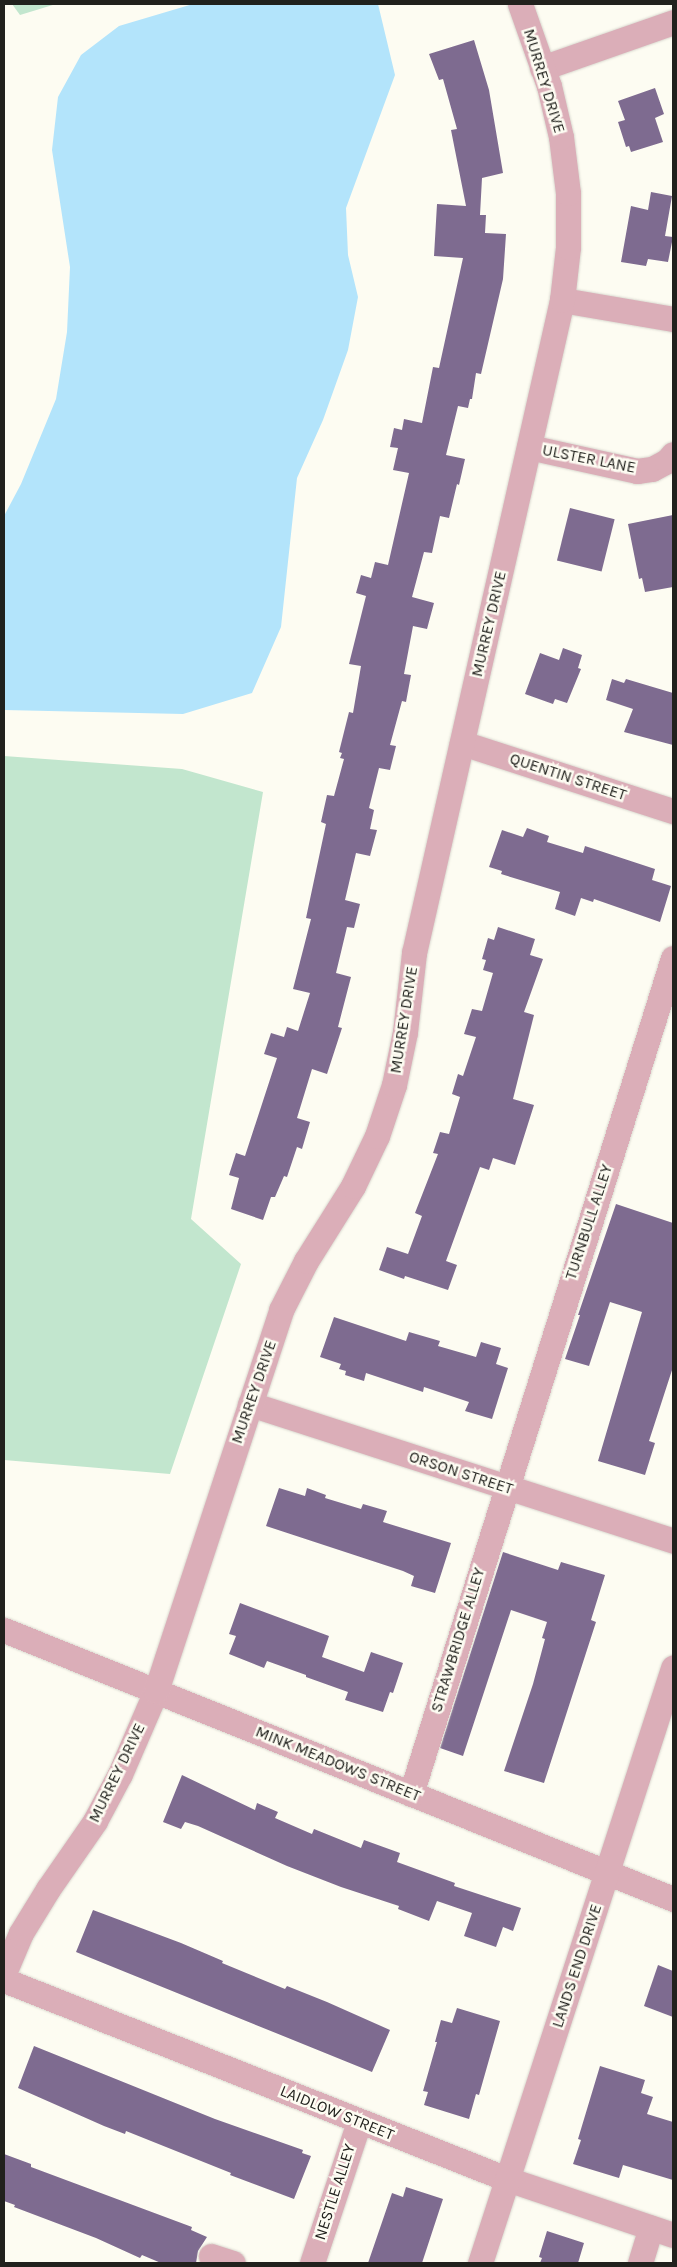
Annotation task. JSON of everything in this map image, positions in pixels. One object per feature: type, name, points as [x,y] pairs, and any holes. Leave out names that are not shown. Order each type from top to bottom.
[{"type":"street","name":"MURREY DRIVE","points":[[4,1973],[21,1933],[95,1821],[120,1774],[156,1691],[282,1310],[306,1261],[353,1186],[376,1136],[394,1085],[405,1032],[414,953],[562,300],[568,247],[568,193],[561,137],[542,68],[520,4]]},
{"type":"street","points":[[542,68],[673,22]]},
{"type":"street","points":[[562,300],[673,319]]},
{"type":"street","name":"ULSTER LANE","points":[[529,447],[637,471],[652,469],[667,461],[673,454]]},
{"type":"street","name":"QUENTIN STREET","points":[[462,743],[673,811]]},
{"type":"street","name":"TURNBULL ALLEY","points":[[506,1487],[673,958]]},
{"type":"street","name":"ORSON STREET","points":[[250,1404],[673,1541]]},
{"type":"street","name":"STRAWBRIDGE ALLEY","points":[[411,1794],[506,1487]]},
{"type":"street","name":"MINK MEADOWS STREET","points":[[4,1630],[673,1899]]},
{"type":"street","name":"LANDS END DRIVE","points":[[480,2263],[673,1668]]},
{"type":"street","name":"LAIDLOW STREET","points":[[4,1980],[507,2179],[662,2231]]},
{"type":"street","name":"NESTLE ALLEY","points":[[312,2263],[360,2122]]},
{"type":"street","points":[[640,2263],[662,2231]]},
{"type":"green space","points":[[12,4],[56,4],[20,15]]},
{"type":"green space","points":[[4,756],[182,769],[263,792],[191,1219],[241,1264],[170,1474],[4,1460]]},
{"type":"water","points":[[193,4],[378,4],[395,75],[346,208],[348,255],[358,297],[348,350],[323,420],[297,478],[281,627],[252,693],[183,714],[4,710],[4,516],[21,484],[56,399],[67,332],[70,267],[52,150],[58,97],[81,55],[119,26]]},
{"type":"building","points":[[474,40],[489,90],[503,173],[482,178],[480,215],[486,215],[485,233],[506,234],[503,279],[481,374],[476,373],[472,399],[470,399],[468,408],[458,406],[446,455],[465,459],[459,485],[457,484],[449,518],[440,516],[432,553],[424,552],[412,597],[434,603],[427,629],[413,626],[404,674],[411,675],[406,702],[402,701],[390,745],[396,746],[390,770],[379,768],[369,808],[374,810],[370,829],[377,830],[370,856],[356,853],[345,900],[360,904],[354,928],[347,927],[336,973],[351,977],[338,1027],[342,1028],[327,1074],[312,1069],[297,1118],[310,1122],[302,1149],[297,1147],[287,1177],[284,1176],[275,1197],[271,1197],[263,1220],[231,1209],[239,1178],[229,1175],[236,1153],[245,1156],[277,1058],[264,1054],[271,1033],[284,1037],[287,1027],[298,1031],[310,993],[293,989],[311,919],[306,918],[326,824],[321,822],[327,795],[334,796],[344,759],[340,758],[342,753],[339,752],[349,712],[353,713],[361,666],[349,664],[366,596],[356,593],[361,575],[371,578],[375,562],[388,565],[409,473],[393,470],[398,448],[390,447],[394,428],[402,430],[404,419],[422,423],[433,367],[439,368],[463,258],[434,256],[437,204],[466,206],[451,130],[457,129],[443,79],[439,80],[429,54]]},
{"type":"building","points":[[655,88],[664,114],[655,118],[663,142],[631,152],[629,146],[626,147],[618,122],[625,120],[618,101]]},
{"type":"building","points":[[651,192],[672,196],[665,236],[673,237],[668,262],[648,259],[646,266],[621,262],[631,206],[648,210]]},
{"type":"building","points":[[570,508],[615,519],[602,572],[557,560]]},
{"type":"building","points":[[673,515],[673,587],[645,592],[642,578],[639,579],[628,524]]},
{"type":"building","points":[[563,648],[582,655],[578,668],[581,669],[567,703],[555,699],[553,704],[525,694],[540,653],[559,660]]},
{"type":"building","points":[[612,679],[624,683],[626,679],[673,693],[673,745],[624,732],[633,709],[606,700]]},
{"type":"building","points":[[527,828],[549,836],[547,842],[583,853],[585,846],[655,869],[652,880],[671,886],[660,922],[594,899],[593,902],[581,898],[575,916],[555,909],[560,892],[501,874],[502,871],[489,867],[502,830],[523,837]]},
{"type":"building","points":[[498,927],[535,939],[530,955],[543,959],[524,1012],[534,1015],[513,1099],[534,1105],[515,1165],[493,1158],[489,1170],[480,1167],[446,1261],[457,1265],[448,1290],[405,1276],[404,1279],[379,1270],[387,1247],[408,1254],[422,1216],[415,1213],[438,1154],[433,1153],[440,1132],[449,1134],[460,1097],[452,1094],[458,1074],[463,1076],[476,1037],[464,1034],[472,1009],[482,1011],[493,973],[483,970],[486,960],[482,959],[488,938],[494,940]]},
{"type":"building","points":[[616,1204],[673,1223],[673,1367],[649,1441],[655,1443],[645,1475],[598,1461],[642,1312],[610,1302],[589,1366],[565,1359]]},
{"type":"building","points":[[334,1317],[406,1341],[409,1332],[440,1341],[438,1346],[476,1357],[481,1342],[501,1348],[496,1364],[508,1368],[492,1419],[465,1411],[469,1402],[424,1387],[423,1392],[366,1373],[364,1381],[345,1375],[346,1371],[339,1369],[341,1364],[320,1357]]},
{"type":"building","points":[[279,1488],[305,1496],[307,1488],[326,1495],[325,1498],[361,1509],[363,1504],[387,1511],[383,1522],[451,1543],[435,1593],[411,1586],[414,1576],[403,1571],[266,1526]]},
{"type":"building","points":[[503,1552],[558,1570],[561,1562],[605,1575],[591,1620],[596,1622],[544,1783],[504,1771],[533,1684],[545,1639],[542,1638],[547,1622],[511,1610],[463,1756],[440,1748]]},
{"type":"building","points":[[240,1603],[329,1636],[322,1657],[364,1672],[371,1652],[403,1663],[393,1693],[390,1692],[383,1712],[345,1700],[348,1692],[306,1677],[306,1675],[267,1661],[264,1668],[229,1654],[236,1636],[229,1634]]},
{"type":"building","points":[[182,1775],[255,1810],[257,1803],[278,1812],[275,1818],[312,1834],[314,1829],[361,1848],[364,1840],[400,1853],[397,1862],[455,1883],[454,1886],[521,1908],[513,1931],[503,1927],[496,1947],[464,1936],[472,1913],[437,1901],[429,1921],[398,1909],[399,1906],[341,1887],[287,1866],[198,1826],[185,1822],[181,1829],[163,1822]]},
{"type":"building","points":[[93,1910],[181,1943],[223,1961],[222,1963],[285,1989],[287,1986],[390,2030],[372,2072],[76,1952]]},
{"type":"building","points":[[658,1965],[673,1971],[673,2017],[644,2006]]},
{"type":"building","points":[[457,2008],[500,2021],[479,2095],[476,2094],[469,2119],[424,2105],[428,2092],[423,2091],[437,2042],[435,2042],[441,2020],[452,2023]]},
{"type":"building","points":[[34,2046],[215,2119],[303,2150],[302,2153],[311,2156],[294,2199],[230,2175],[231,2173],[126,2131],[125,2134],[104,2126],[18,2088]]},
{"type":"building","points":[[600,2066],[645,2080],[641,2093],[653,2097],[647,2114],[673,2122],[673,2180],[623,2165],[619,2178],[573,2164],[581,2140],[578,2139]]},
{"type":"building","points":[[4,2154],[31,2164],[31,2167],[192,2227],[191,2230],[207,2237],[198,2251],[196,2263],[161,2263],[142,2255],[140,2258],[96,2238],[14,2207],[15,2205],[4,2201]]},
{"type":"building","points":[[406,2187],[443,2199],[422,2263],[368,2263],[392,2193],[403,2197]]},
{"type":"building","points":[[547,2231],[584,2243],[578,2263],[540,2263],[542,2258],[539,2257]]}]
